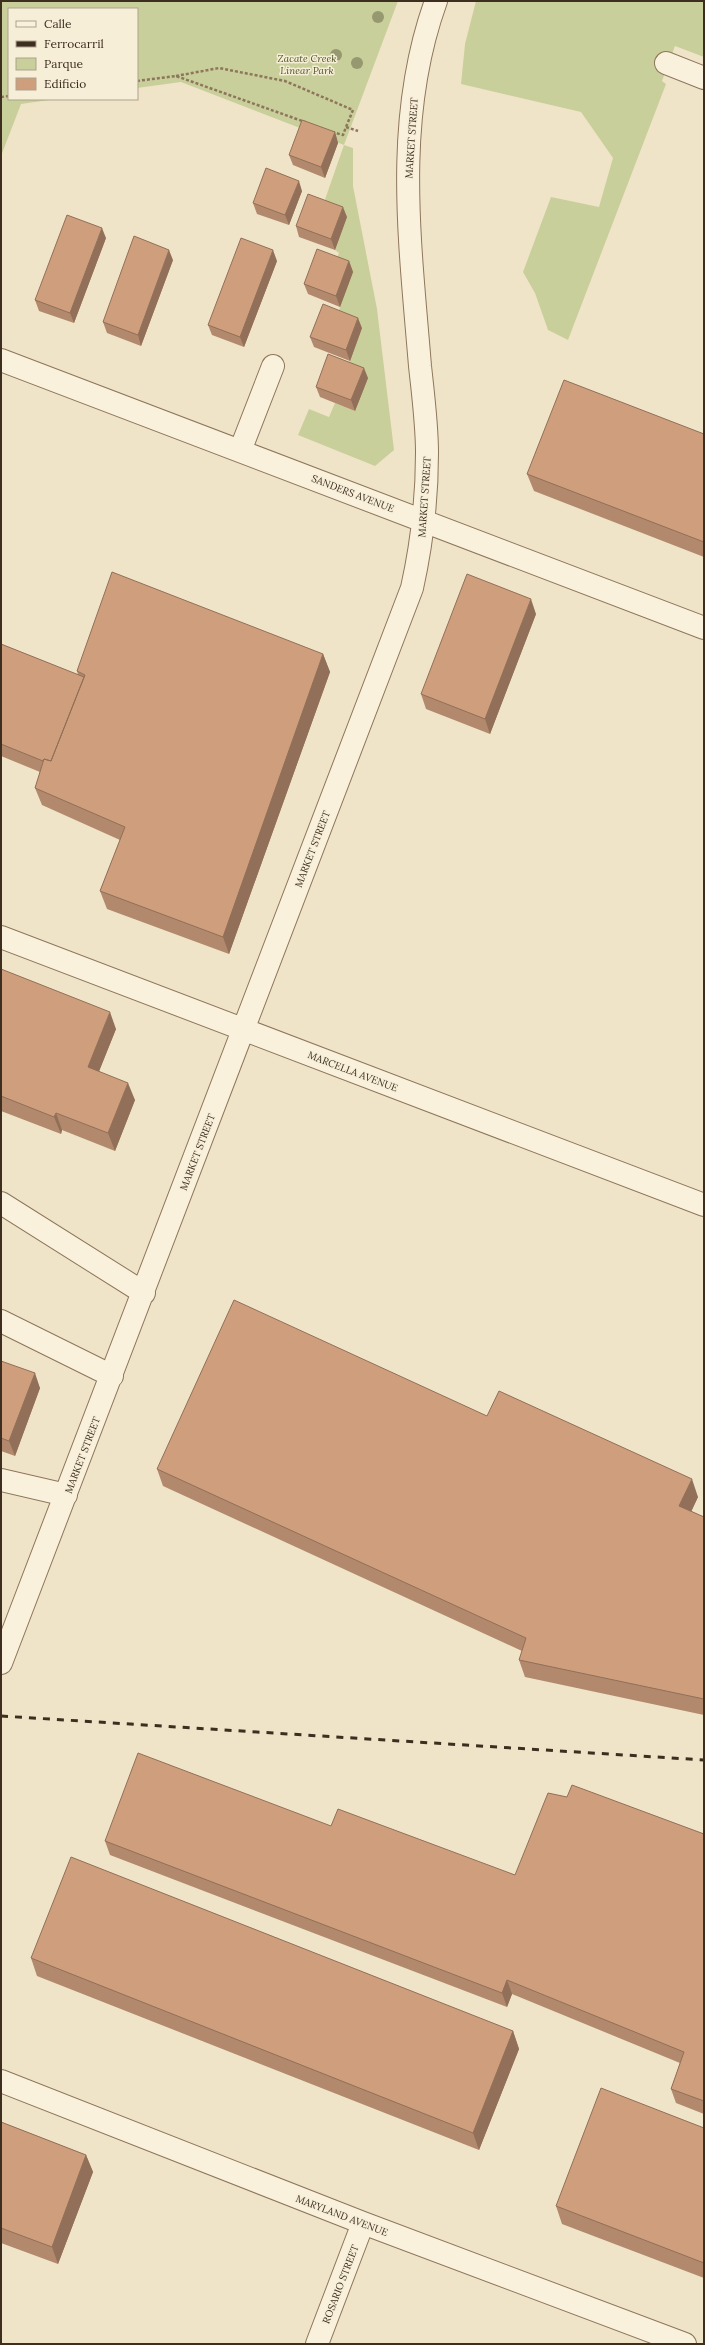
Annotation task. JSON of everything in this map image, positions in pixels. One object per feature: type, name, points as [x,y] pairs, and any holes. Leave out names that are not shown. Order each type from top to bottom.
[{"type":"street","name":"MARKET STREET","points":[[1,1664],[144,1293],[412,588],[425,520],[427,452],[410,241],[407,166],[410,119],[418,66],[436,1]]},
{"type":"street","points":[[666,63],[704,78]]},
{"type":"street","name":"SANDERS AVENUE","points":[[1,360],[425,520],[704,628]]},
{"type":"street","points":[[240,450],[273,366]]},
{"type":"street","name":"MARCELLA AVENUE","points":[[1,937],[704,1205]]},
{"type":"street","points":[[1,1203],[144,1293]]},
{"type":"street","points":[[1,1321],[112,1376]]},
{"type":"street","points":[[1,1480],[66,1496]]},
{"type":"street","name":"MARYLAND AVENUE","points":[[1,2081],[363,2223],[685,2344]]},
{"type":"street","name":"ROSARIO STREET","points":[[317,2344],[363,2223]]},
{"type":"path","points":[[138,81],[219,68],[285,81],[353,110],[342,135],[328,130]]},
{"type":"path","points":[[176,76],[306,122]]},
{"type":"path","points":[[346,127],[358,131]]},
{"type":"green space","name":"Zacate Creek Linear Park","points":[[1,1],[398,1],[344,145],[181,82],[138,88],[138,8],[8,8],[8,100],[49,100],[21,104],[1,156]]},
{"type":"green space","points":[[476,1],[704,1],[704,57],[675,46],[662,81],[666,84],[568,340],[548,330],[535,293],[523,272],[551,197],[599,207],[613,158],[581,112],[461,84],[465,44]]},
{"type":"green space","points":[[344,145],[353,148],[353,186],[377,309],[394,450],[375,466],[298,435],[309,409],[329,417],[335,403],[355,411],[346,370],[362,328],[336,319],[340,307],[334,265],[339,253],[335,250],[347,217],[322,208]]},
{"type":"building","points":[[302,120],[335,132],[321,167],[289,155]]},
{"type":"building","points":[[266,168],[299,181],[285,215],[253,203]]},
{"type":"building","points":[[308,194],[343,207],[331,239],[296,226]]},
{"type":"building","points":[[67,215],[102,228],[70,313],[35,300]]},
{"type":"building","points":[[134,236],[169,250],[138,335],[103,322]]},
{"type":"building","points":[[241,238],[273,250],[240,337],[208,325]]},
{"type":"building","points":[[317,249],[349,261],[336,296],[304,284]]},
{"type":"building","points":[[323,304],[358,318],[346,350],[310,337]]},
{"type":"building","points":[[328,354],[364,368],[351,400],[316,387]]},
{"type":"building","points":[[564,380],[704,434],[704,542],[527,474]]},
{"type":"building","points":[[112,572],[323,654],[223,937],[100,891],[125,827],[35,788],[44,759],[51,761],[85,675],[77,671]]},
{"type":"building","points":[[467,574],[531,599],[485,719],[421,694]]},
{"type":"building","points":[[1,644],[84,677],[51,761],[44,759],[43,761],[1,744]]},
{"type":"building","points":[[1,969],[110,1012],[88,1067],[128,1083],[108,1133],[56,1113],[54,1117],[1,1096]]},
{"type":"building","points":[[234,1300],[487,1416],[499,1391],[692,1479],[679,1506],[704,1517],[704,1699],[519,1660],[526,1638],[157,1469]]},
{"type":"building","points":[[1,1361],[35,1373],[9,1441],[1,1438]]},
{"type":"building","points":[[138,1753],[331,1826],[338,1809],[515,1875],[548,1793],[567,1797],[572,1785],[704,1834],[704,2101],[671,2089],[684,2052],[507,1980],[502,1993],[105,1841]]},
{"type":"building","points":[[71,1857],[513,2031],[473,2133],[31,1958]]},
{"type":"building","points":[[601,2088],[704,2128],[704,2263],[556,2206]]},
{"type":"building","points":[[1,2122],[86,2155],[52,2247],[1,2228]]},
{"type":"railway","points":[[1,1716],[704,1760]]}]
